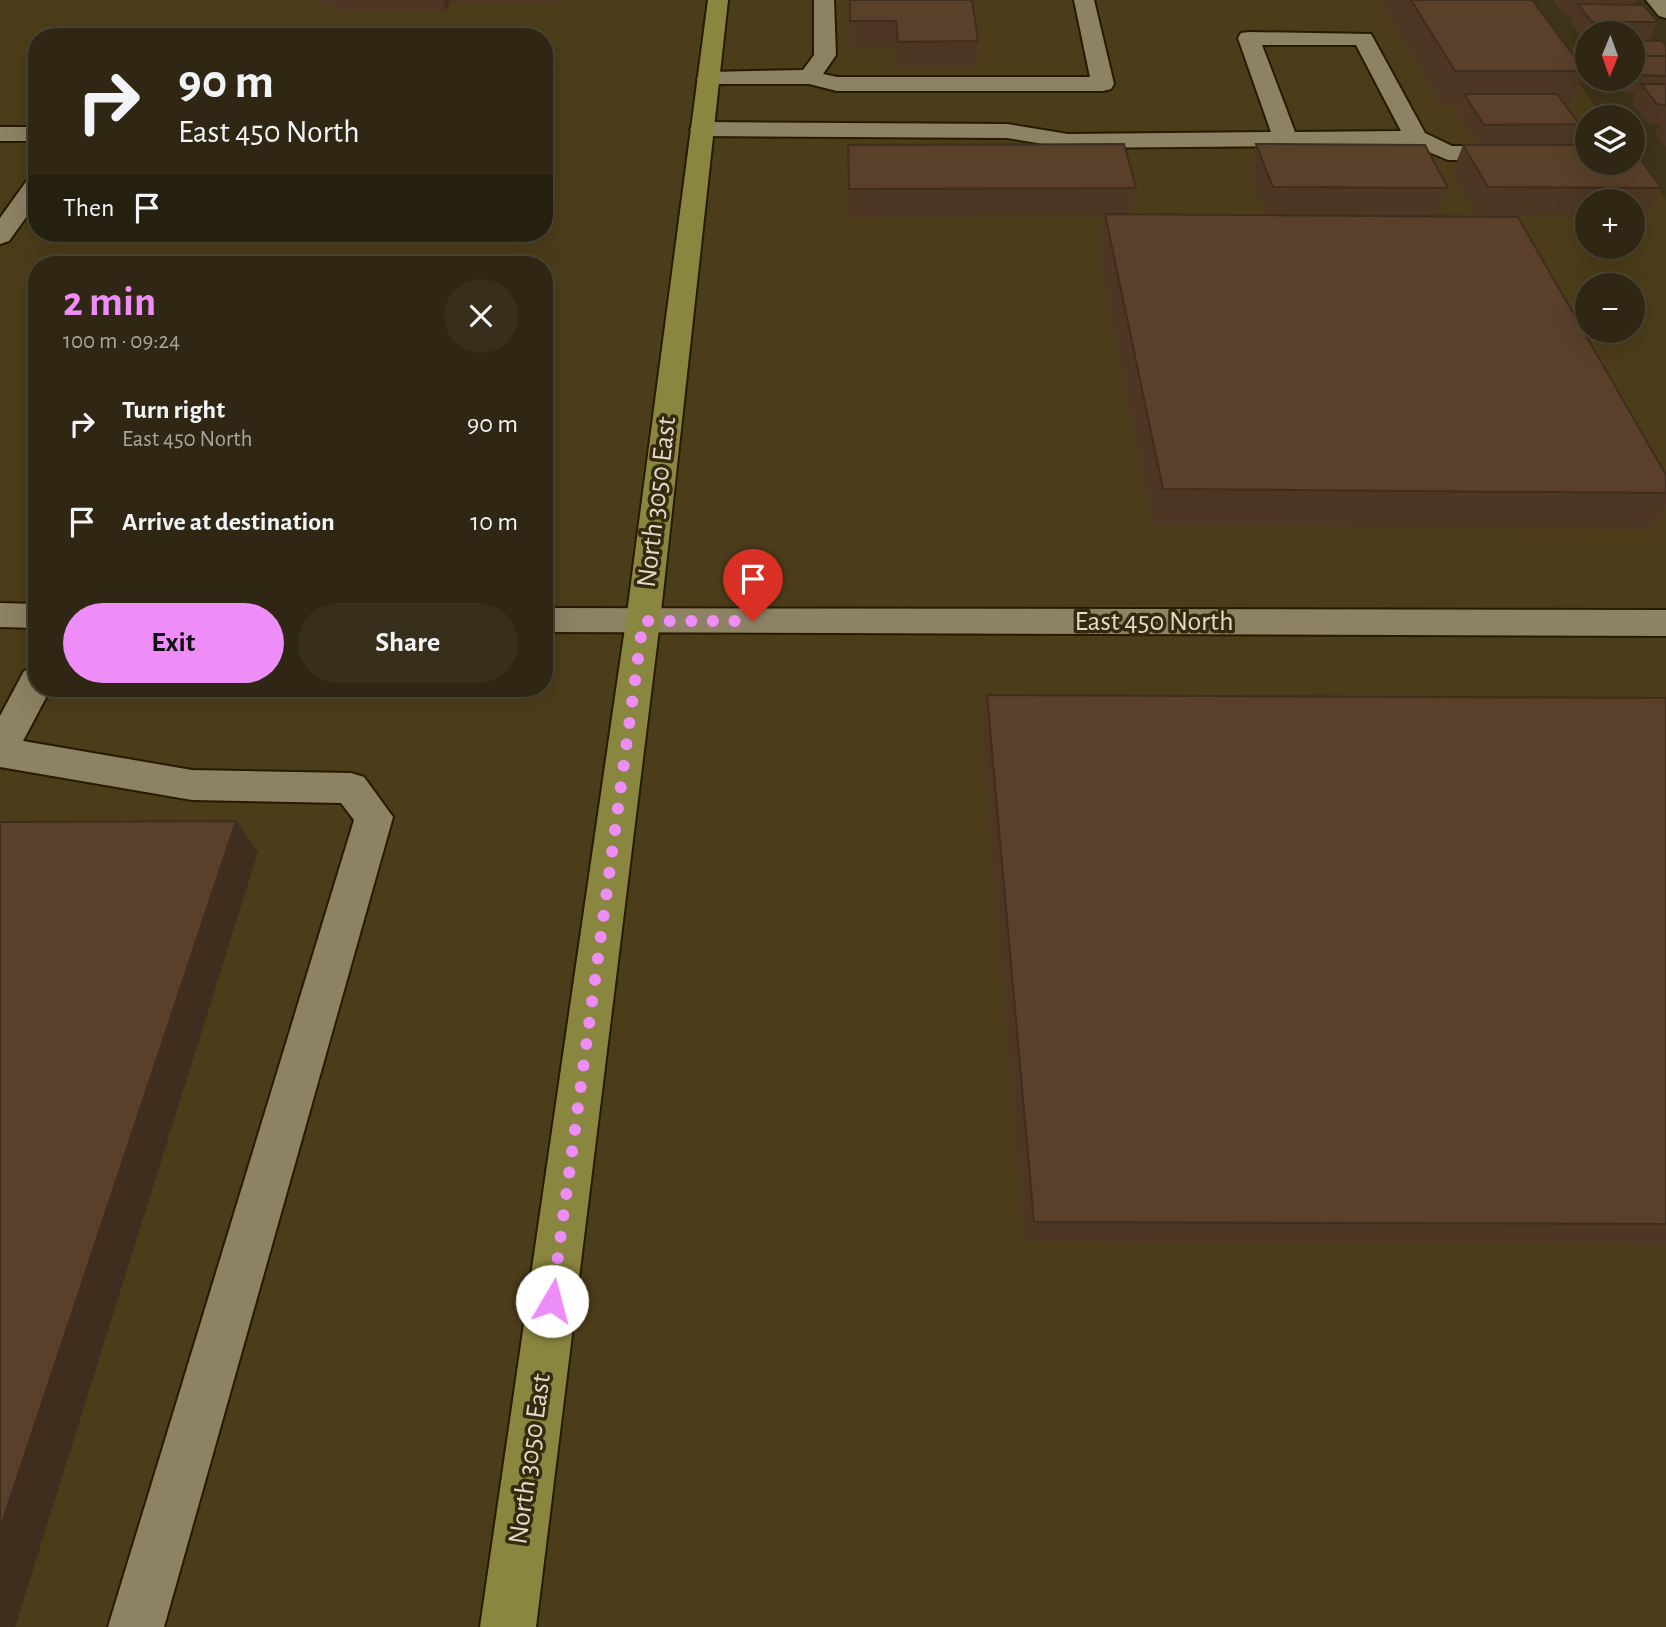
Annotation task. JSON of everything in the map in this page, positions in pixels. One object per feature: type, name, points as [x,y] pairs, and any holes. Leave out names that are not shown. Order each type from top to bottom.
[{"type":"main road","name":"North 3050 East","points":[[508,1627],[643,621],[718,0]]},
{"type":"street","points":[[809,77],[825,55],[824,0]]},
{"type":"street","points":[[708,79],[809,77],[836,84],[1103,84],[1084,0]]},
{"type":"street","points":[[1656,0],[1666,12]]},
{"type":"street","points":[[1285,138],[1249,38],[1363,39],[1416,138]]},
{"type":"street","points":[[702,128],[1007,131],[1068,141],[1416,138],[1448,153],[1575,153]]},
{"type":"street","points":[[0,134],[28,134]]},
{"type":"street","points":[[0,236],[28,197]]},
{"type":"street","points":[[0,615],[28,616]]},
{"type":"street","name":"East 450 North","points":[[553,620],[1666,623]]},
{"type":"street","points":[[29,697],[0,751],[192,785],[351,788],[374,817],[136,1627]]},
{"type":"shaded area","points":[[0,0],[1515,0],[1575,79],[1575,91],[1584,91],[1595,105],[1575,105],[1575,175],[1645,175],[1645,172],[1666,200],[1666,1627],[0,1627]]},
{"type":"building","points":[[850,0],[972,0],[978,41],[898,42],[896,21],[850,21]]},
{"type":"building","points":[[1411,0],[1532,0],[1575,58],[1575,71],[1455,71]]},
{"type":"building","points":[[1578,4],[1643,5],[1658,22],[1645,21],[1591,21]]},
{"type":"building","points":[[1645,40],[1662,41],[1666,46],[1666,56],[1645,56]]},
{"type":"building","points":[[1645,56],[1666,56],[1666,76],[1645,75]]},
{"type":"building","points":[[1645,84],[1666,84],[1666,105],[1657,104],[1645,89]]},
{"type":"building","points":[[1464,94],[1557,94],[1575,119],[1575,124],[1484,125]]},
{"type":"building","points":[[1124,144],[1136,188],[849,189],[848,145]]},
{"type":"building","points":[[1256,144],[1425,145],[1448,188],[1273,187]]},
{"type":"building","points":[[1463,145],[1575,145],[1575,175],[1645,175],[1645,166],[1661,188],[1488,187]]},
{"type":"building","points":[[1105,214],[1518,217],[1575,316],[1575,343],[1590,343],[1666,475],[1666,493],[1163,489]]},
{"type":"building","points":[[987,695],[1666,698],[1666,1224],[1034,1222]]},
{"type":"building","points":[[236,821],[0,1529],[0,822]]},
{"type":"route","points":[[552,1301],[643,621],[753,621]]}]
